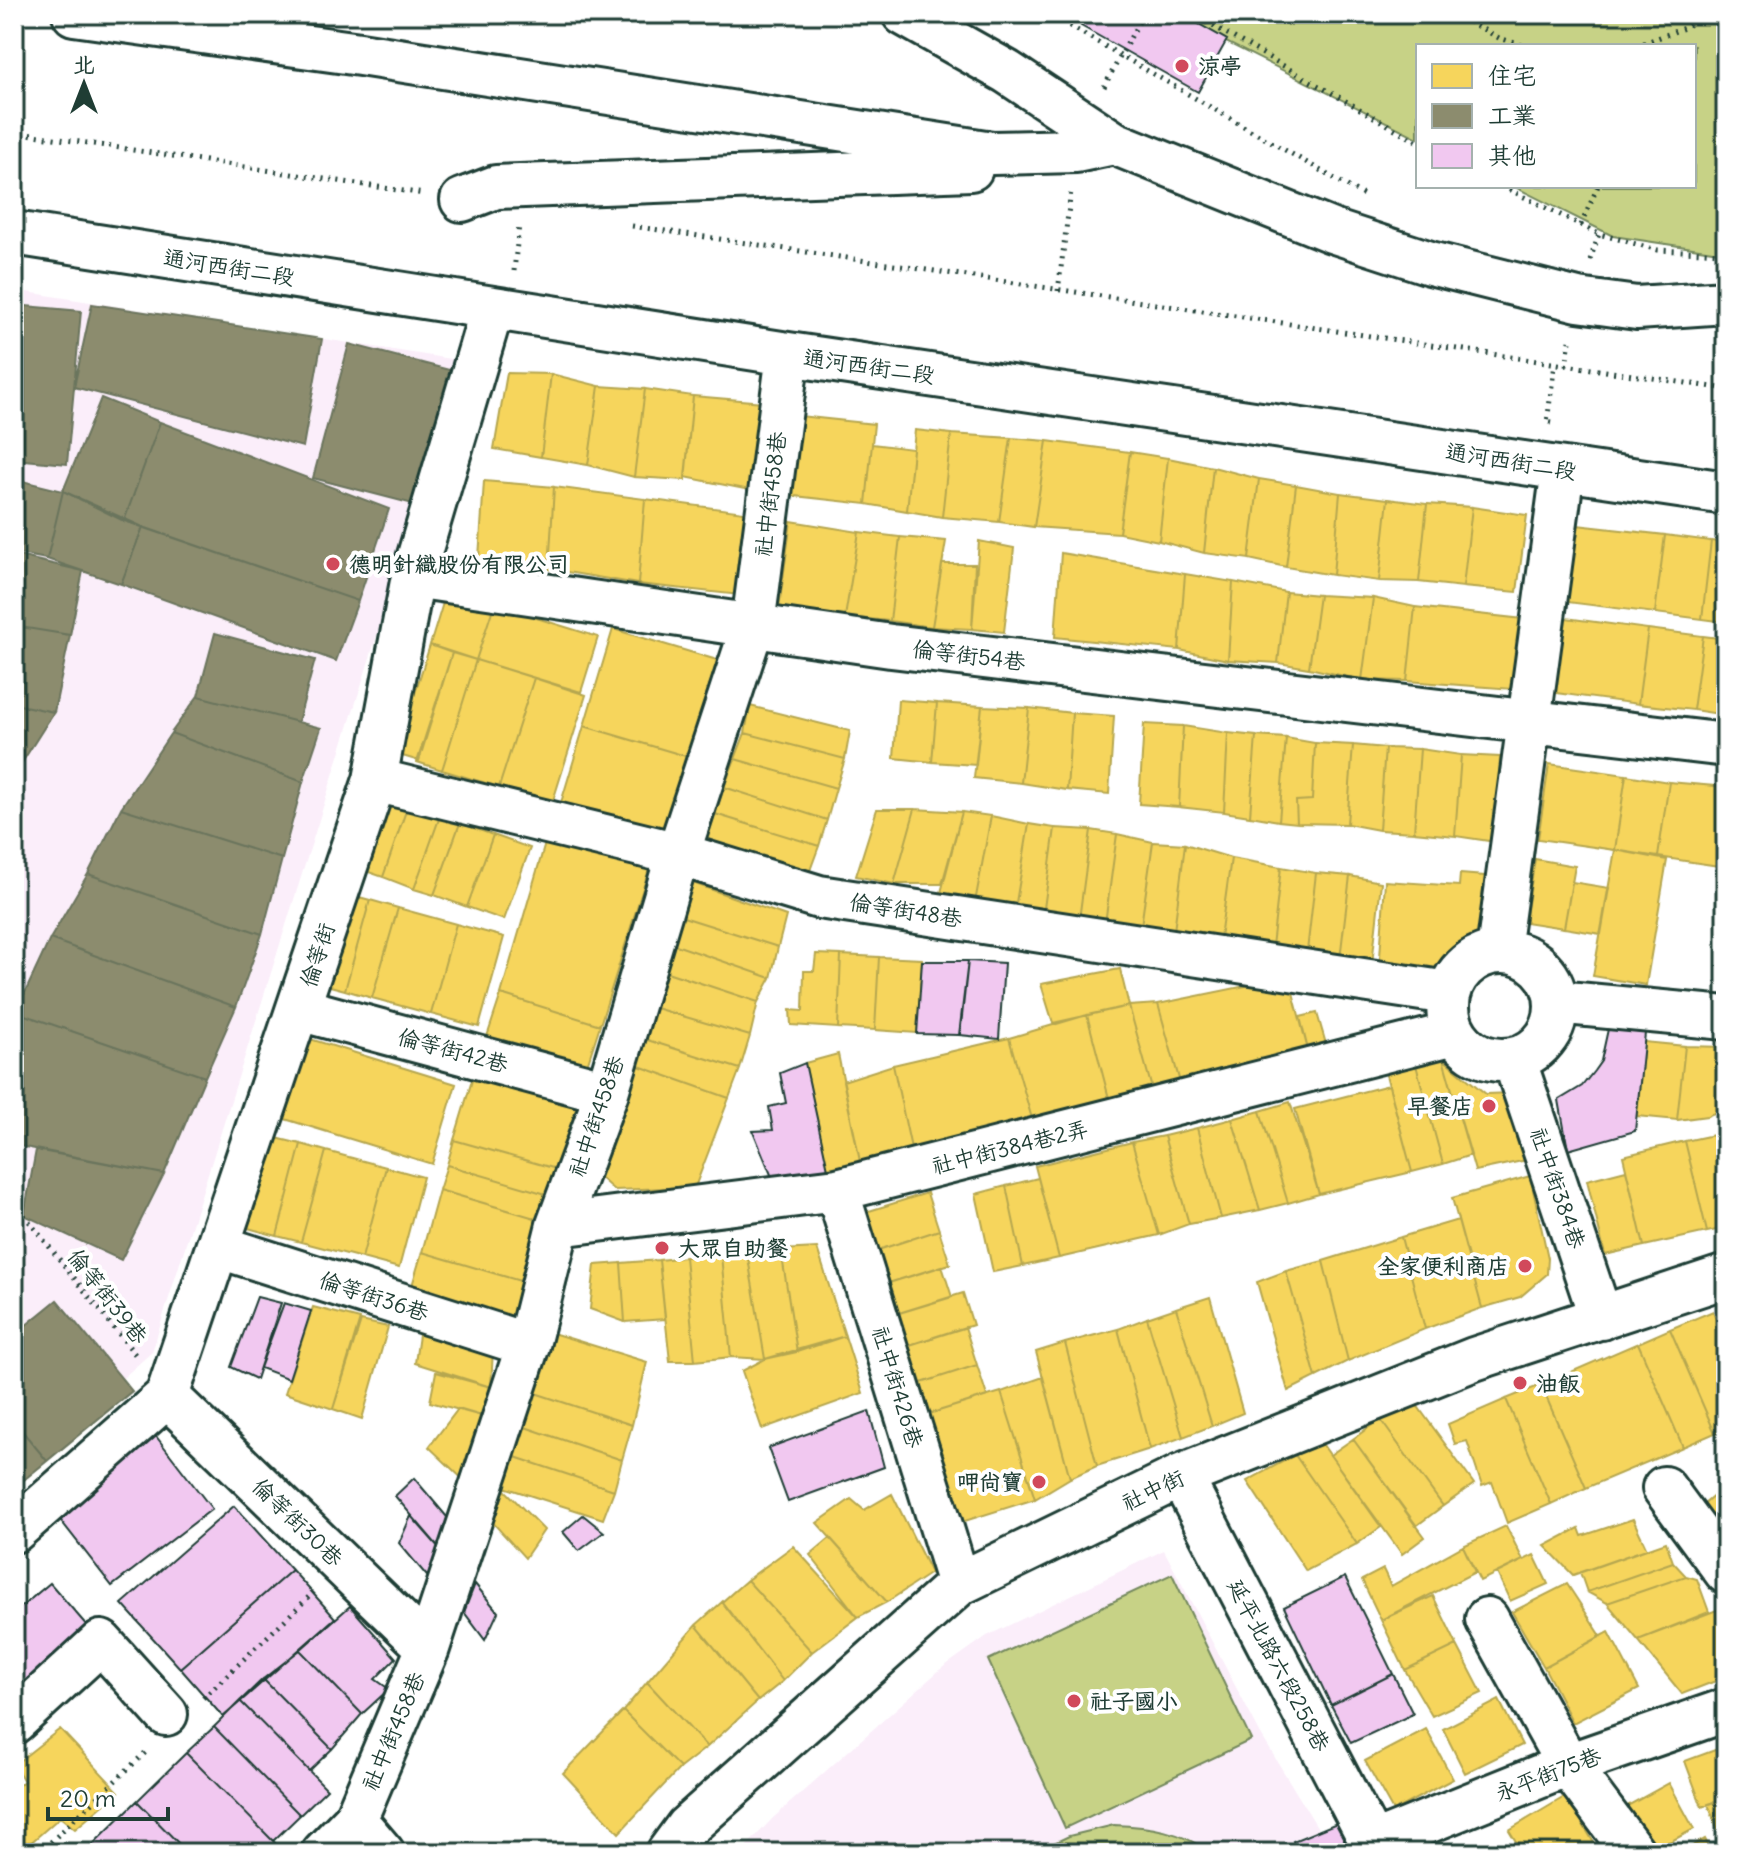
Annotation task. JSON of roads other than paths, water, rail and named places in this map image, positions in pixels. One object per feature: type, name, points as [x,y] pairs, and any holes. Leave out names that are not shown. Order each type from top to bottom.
[{"type":"street","points":[[74,14],[360,54],[992,153],[1095,147]]},
{"type":"street","points":[[904,14],[1007,72],[1095,147],[1332,231],[1430,263],[1578,300],[1637,308],[1726,302]]},
{"type":"street","points":[[462,200],[496,187],[981,169],[992,153]]},
{"type":"street","name":"通河西街二段","points":[[14,233],[788,354],[1726,493]]},
{"type":"street","name":"倫等街","points":[[14,1531],[167,1396],[220,1247],[375,780],[413,576],[492,309]]},
{"type":"street","name":"社中街458巷","points":[[355,1820],[428,1648],[528,1345],[558,1225],[607,1092],[678,854],[753,625],[788,354]]},
{"type":"street","points":[[1498,951],[1563,469]]},
{"type":"street","name":"倫等街54巷","points":[[413,576],[891,646],[1726,745]]},
{"type":"street","name":"倫等街48巷","points":[[375,780],[678,854],[819,897],[1448,993]]},
{"type":"street","points":[[1498,951],[1531,959],[1548,978],[1556,1002],[1555,1019],[1548,1035],[1537,1048],[1514,1059],[1488,1059],[1472,1053],[1455,1033],[1447,1010],[1448,993],[1466,964],[1498,951]]},
{"type":"street","points":[[1556,1002],[1726,1018]]},
{"type":"street","name":"倫等街42巷","points":[[299,1009],[607,1092]]},
{"type":"street","name":"社中街384巷2弄","points":[[558,1225],[837,1190],[1455,1033]]},
{"type":"street","name":"社中街384巷","points":[[1514,1059],[1601,1318]]},
{"type":"street","name":"社中街426巷","points":[[837,1190],[959,1584]]},
{"type":"street","name":"倫等街36巷","points":[[220,1247],[528,1345]]},
{"type":"street","name":"社中街","points":[[668,1853],[687,1827],[959,1584],[1181,1476],[1474,1359],[1726,1276]]},
{"type":"street","name":"倫等街30巷","points":[[167,1396],[428,1648]]},
{"type":"street","name":"延平北路六段258巷","points":[[1181,1476],[1374,1849]]},
{"type":"street","points":[[1664,1488],[1726,1572]]},
{"type":"street","points":[[1487,1619],[1568,1765],[1633,1852]]},
{"type":"street","points":[[14,1722],[101,1642],[166,1714]]},
{"type":"street","name":"永平街75巷","points":[[1374,1849],[1568,1765],[1726,1710]]},
{"type":"street","points":[[323,1853],[355,1820],[383,1853]]},
{"type":"place","name":"涼亭","points":[[1182,66]]},
{"type":"place","name":"德明針織股份有限公司","points":[[333,564]]},
{"type":"place","name":"早餐店","points":[[1489,1106]]},
{"type":"place","name":"大眾自助餐","points":[[662,1248]]},
{"type":"place","name":"全家便利商店","points":[[1525,1266]]},
{"type":"place","name":"油飯","points":[[1520,1383]]},
{"type":"place","name":"呷尚寶","points":[[1039,1482]]},
{"type":"place","name":"社子國小","points":[[1074,1701]]}]
